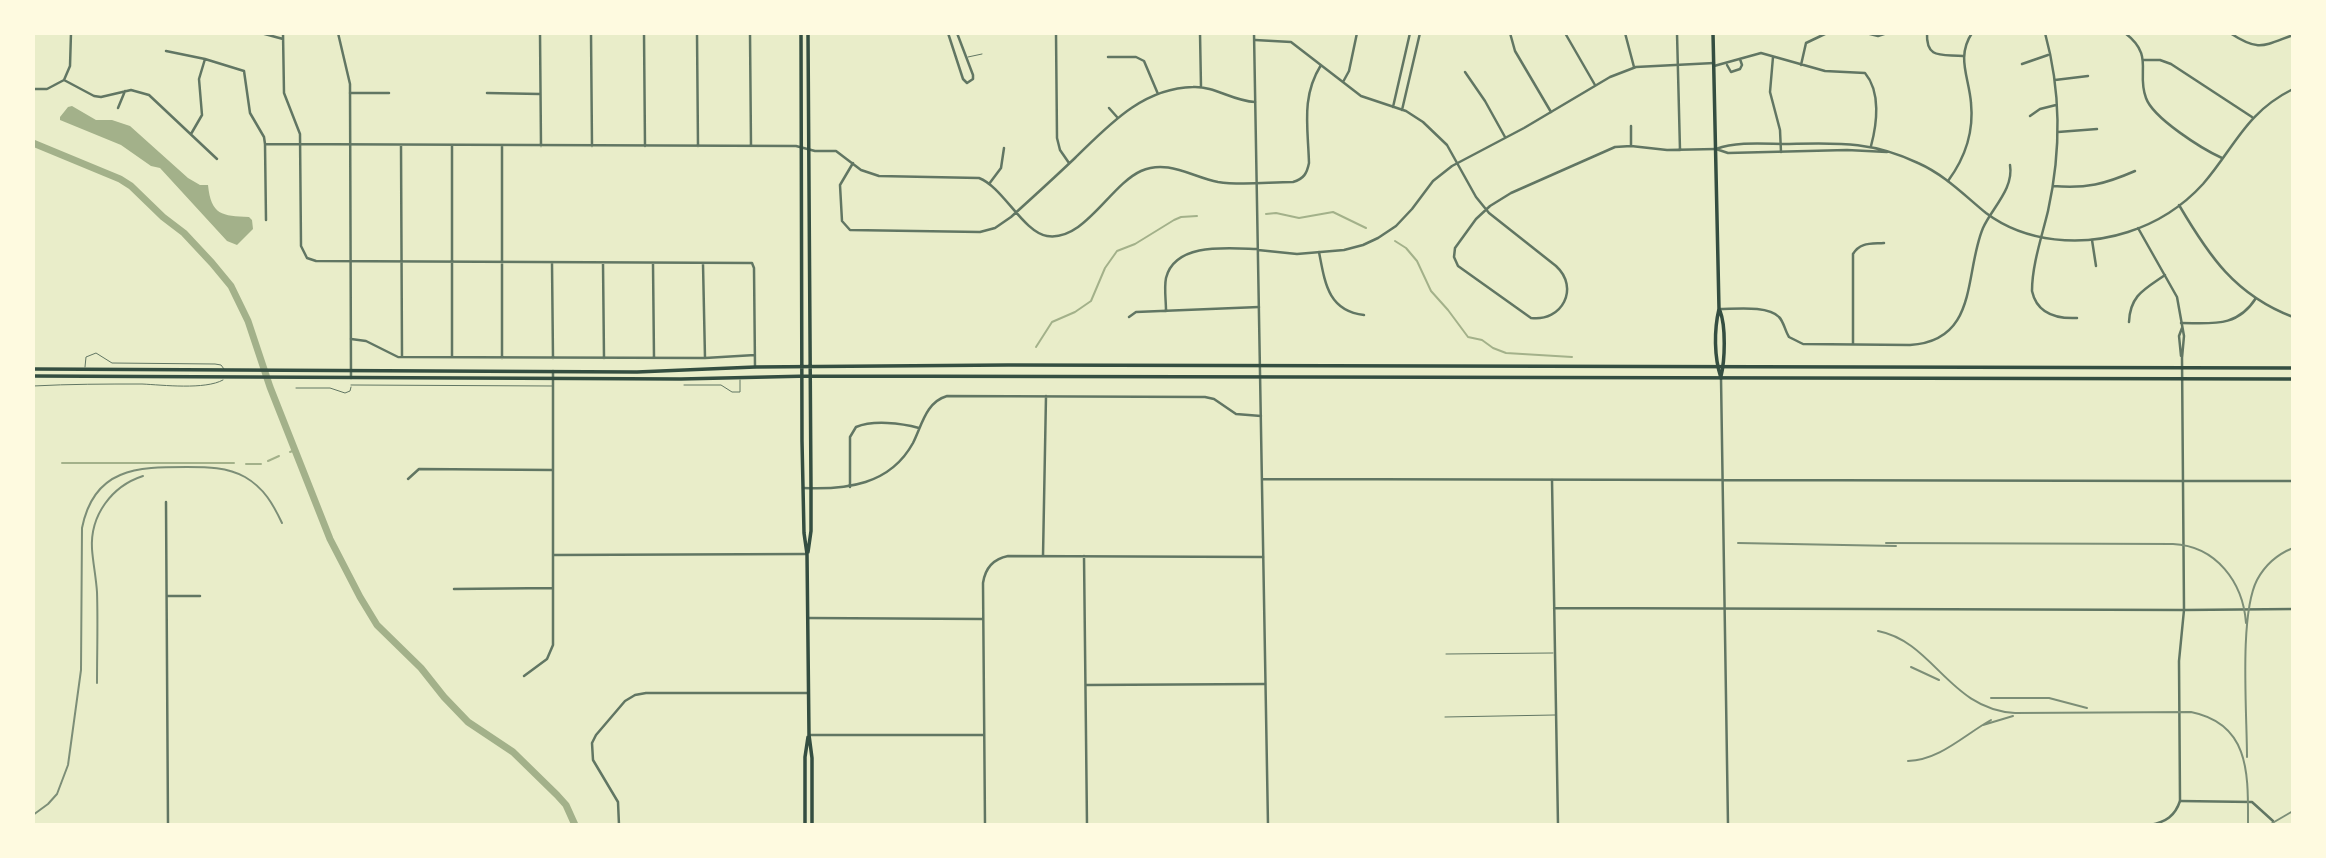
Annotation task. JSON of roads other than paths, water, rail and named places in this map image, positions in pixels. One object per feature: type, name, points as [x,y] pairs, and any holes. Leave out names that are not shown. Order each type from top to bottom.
[{"type":"main road","points":[[801,33],[801,376],[808,618],[808,735],[804,825]]},
{"type":"main road","points":[[807,554],[811,531],[808,33]]},
{"type":"main road","points":[[1713,33],[1719,309],[1716,322],[1717,366],[1721,378]]},
{"type":"main road","points":[[1719,309],[1723,318],[1724,366],[1721,378]]},
{"type":"main road","points":[[33,369],[650,372],[755,367],[2293,368]]},
{"type":"main road","points":[[34,376],[553,379],[810,376],[2293,379]]},
{"type":"main road","points":[[808,735],[812,758],[812,825]]},
{"type":"street","points":[[33,89],[47,89],[64,80],[70,66],[71,33]]},
{"type":"street","points":[[261,33],[283,39]]},
{"type":"street","points":[[283,33],[284,93],[299,126],[301,246],[305,257],[314,261],[753,264],[755,367]]},
{"type":"street","points":[[338,33],[351,93],[351,378]]},
{"type":"street","points":[[540,33],[541,146]]},
{"type":"street","points":[[591,33],[592,146]]},
{"type":"street","points":[[644,33],[645,146]]},
{"type":"street","points":[[697,33],[698,146]]},
{"type":"street","points":[[750,33],[751,146]]},
{"type":"street","points":[[948,33],[963,79],[967,83],[973,79],[957,33]]},
{"type":"street","points":[[1056,33],[1057,138],[1060,150],[1069,163]]},
{"type":"street","points":[[1200,33],[1201,87]]},
{"type":"street","points":[[1254,33],[1268,825]]},
{"type":"street","points":[[1343,82],[1348,74],[1357,33]]},
{"type":"street","points":[[1393,107],[1410,33]]},
{"type":"street","points":[[1402,110],[1420,33]]},
{"type":"street","points":[[1510,33],[1515,51],[1551,112]]},
{"type":"street","points":[[1565,33],[1595,85]]},
{"type":"street","points":[[1625,33],[1633,67]]},
{"type":"street","points":[[1677,33],[1680,150]]},
{"type":"street","points":[[1801,65],[1806,43],[1827,33]]},
{"type":"street","points":[[1867,33],[1878,36],[1887,33]]},
{"type":"street","points":[[1927,33],[1927,46],[1932,52],[1963,56]]},
{"type":"street","points":[[2045,33],[2055,80],[2058,132],[2053,186],[2032,283],[2034,298],[2040,308],[2050,315],[2077,318]]},
{"type":"street","points":[[2125,33],[2135,41],[2143,60],[2144,92],[2153,111],[2222,158]]},
{"type":"street","points":[[2233,34],[2248,44],[2262,47],[2293,35]]},
{"type":"street","points":[[1948,181],[1964,155],[1971,126],[1971,100],[1963,67],[1963,56],[1970,35]]},
{"type":"street","points":[[1255,40],[1291,42],[1367,99],[1402,110],[1432,128],[1447,145],[1486,210],[1501,225],[1562,272],[1567,282],[1567,290],[1561,308],[1553,315],[1535,319],[1525,316],[1458,266],[1454,259],[1456,246],[1486,210],[1497,200],[1611,148],[1630,146],[1680,150],[1716,149],[1727,145],[1841,143],[1871,146],[1921,164],[1948,181],[1991,216],[2015,228],[2057,240],[2092,240],[2138,228],[2179,205],[2201,186],[2252,117],[2293,89]]},
{"type":"street","points":[[166,51],[244,71],[250,113],[264,137],[266,220]]},
{"type":"street","points":[[1166,311],[1167,276],[1173,264],[1182,256],[1196,250],[1258,250],[1292,254],[1357,247],[1385,234],[1407,216],[1433,181],[1458,163],[1595,85],[1633,67],[1727,64],[1761,53],[1825,71],[1863,73],[1869,78],[1875,95],[1875,129],[1871,146]]},
{"type":"street","points":[[2022,64],[2050,54]]},
{"type":"street","points":[[1108,57],[1136,57],[1144,61],[1158,94]]},
{"type":"street","points":[[1773,57],[1770,92],[1779,124],[1781,152]]},
{"type":"street","points":[[957,60],[965,58]]},
{"type":"street","points":[[191,134],[202,115],[198,79],[205,59]]},
{"type":"street","points":[[1727,64],[1731,72],[1740,69],[1740,60]]},
{"type":"street","points":[[2143,60],[2160,60],[2171,64],[2252,117]]},
{"type":"street","points":[[265,144],[751,146],[836,151],[866,172],[878,176],[974,177],[989,184],[1039,233],[1059,236],[1073,232],[1133,176],[1148,169],[1171,167],[1220,182],[1293,182],[1303,177],[1308,163],[1308,94],[1321,65]]},
{"type":"street","points":[[1465,72],[1505,137]]},
{"type":"street","points":[[2055,80],[2088,76]]},
{"type":"street","points":[[64,80],[94,96],[101,97],[125,90],[136,90],[149,95],[217,159]]},
{"type":"street","points":[[853,163],[841,182],[841,218],[845,227],[855,231],[980,232],[999,226],[1017,212],[1117,117],[1136,104],[1158,94],[1187,87],[1201,87],[1238,100],[1256,102]]},
{"type":"street","points":[[118,108],[125,90]]},
{"type":"street","points":[[351,93],[389,93]]},
{"type":"street","points":[[487,93],[540,94]]},
{"type":"street","points":[[2030,116],[2040,109],[2057,105]]},
{"type":"street","points":[[1109,108],[1117,117]]},
{"type":"street","points":[[1630,146],[1631,126]]},
{"type":"street","points":[[2058,132],[2097,129]]},
{"type":"street","points":[[401,145],[402,357]]},
{"type":"street","points":[[452,145],[452,357]]},
{"type":"street","points":[[502,146],[502,358]]},
{"type":"street","points":[[989,184],[1001,168],[1004,148]]},
{"type":"street","points":[[1716,149],[1728,153],[1847,150],[1890,153]]},
{"type":"street","points":[[1719,309],[1763,309],[1772,312],[1782,321],[1789,337],[1799,343],[1922,343],[1938,337],[1959,318],[1965,305],[1981,235],[2010,177],[2010,165]]},
{"type":"street","points":[[2053,186],[2095,186],[2134,171]]},
{"type":"street","points":[[2179,205],[2214,261],[2234,282],[2256,298],[2293,317]]},
{"type":"street","points":[[2138,228],[2177,297],[2184,336],[2184,610],[2179,661],[2180,801],[2171,817],[2150,825]]},
{"type":"street","points":[[2092,240],[2096,266]]},
{"type":"street","points":[[1853,344],[1853,254],[1863,244],[1884,243]]},
{"type":"street","points":[[1319,252],[1327,284],[1337,305],[1351,313],[1364,315]]},
{"type":"street","points":[[552,262],[554,358]]},
{"type":"street","points":[[603,262],[604,358]]},
{"type":"street","points":[[653,263],[654,358]]},
{"type":"street","points":[[703,263],[705,358]]},
{"type":"street","points":[[2129,322],[2131,306],[2136,298],[2165,275]]},
{"type":"street","points":[[2181,323],[2228,321],[2239,317],[2256,298]]},
{"type":"street","points":[[1129,317],[1136,312],[1259,307]]},
{"type":"street","points":[[351,339],[363,340],[393,356],[402,357],[705,358],[755,355]]},
{"type":"street","points":[[524,676],[545,661],[551,653],[553,372]]},
{"type":"street","points":[[1721,378],[1728,825]]},
{"type":"street","points":[[803,488],[850,487],[873,480],[895,465],[908,451],[932,405],[947,396],[1205,397],[1214,399],[1236,414],[1261,416]]},
{"type":"street","points":[[1043,556],[1046,397]]},
{"type":"street","points":[[850,487],[849,440],[853,430],[867,424],[902,424],[920,428]]},
{"type":"street","points":[[408,479],[419,469],[553,470]]},
{"type":"street","points":[[1262,479],[2293,481]]},
{"type":"street","points":[[1552,480],[1558,825]]},
{"type":"street","points":[[166,502],[168,825]]},
{"type":"street","points":[[553,555],[807,554]]},
{"type":"street","points":[[985,825],[982,619],[983,580],[990,566],[999,558],[1008,556],[1263,557]]},
{"type":"street","points":[[1084,556],[1087,825]]},
{"type":"street","points":[[454,589],[552,588]]},
{"type":"street","points":[[167,596],[200,596]]},
{"type":"street","points":[[1554,608],[2293,609]]},
{"type":"street","points":[[808,618],[982,619]]},
{"type":"street","points":[[1086,685],[1265,684]]},
{"type":"street","points":[[619,825],[617,798],[594,763],[591,749],[598,732],[625,701],[634,695],[646,693],[808,693]]},
{"type":"street","points":[[808,735],[984,735]]},
{"type":"street","points":[[2180,801],[2252,802],[2273,821]]},
{"type":"street","points":[[2068,825],[2091,825]]},
{"type":"lane","points":[[965,58],[982,54]]},
{"type":"lane","points":[[85,369],[86,357],[96,353],[113,363],[215,364],[221,365],[225,370]]},
{"type":"lane","points":[[85,377],[85,384]]},
{"type":"lane","points":[[33,386],[192,385],[218,383],[225,377]]},
{"type":"lane","points":[[684,385],[722,385],[732,392],[740,392],[740,377]]},
{"type":"lane","points":[[296,388],[330,388],[346,393],[351,390],[351,378]]},
{"type":"lane","points":[[351,385],[553,386]]},
{"type":"lane","points":[[1446,654],[1555,653]]},
{"type":"lane","points":[[1446,717],[1556,715]]},
{"type":"waterway","points":[[33,143],[131,186],[184,233],[231,286],[248,321],[270,387],[330,539],[377,625],[421,668],[468,722],[513,752],[557,795],[566,805],[575,825]]},
{"type":"waterway","points":[[1266,214],[1276,213],[1299,218],[1333,212],[1366,228]]},
{"type":"waterway","points":[[1036,347],[1052,322],[1091,301],[1105,268],[1117,251],[1135,244],[1174,220],[1197,216]]},
{"type":"waterway","points":[[1395,241],[1406,248],[1417,261],[1431,291],[1468,337],[1482,340],[1506,353],[1572,357]]},
{"type":"waterway","points":[[290,452],[295,450]]},
{"type":"waterway","points":[[268,461],[279,456]]},
{"type":"waterway","points":[[62,463],[234,463]]},
{"type":"waterway","points":[[246,464],[261,464]]},
{"type":"railway","points":[[33,815],[57,794],[68,765],[81,670],[82,528],[96,493],[107,482],[135,470],[169,467],[217,468],[245,477],[258,486],[282,523]]},
{"type":"railway","points":[[97,683],[97,592],[92,537],[105,504],[122,487],[143,476]]},
{"type":"railway","points":[[1738,543],[1896,546]]},
{"type":"railway","points":[[1886,543],[2188,546],[2202,551],[2224,569],[2239,594],[2246,623]]},
{"type":"railway","points":[[2247,757],[2246,640],[2251,596],[2257,580],[2268,565],[2293,548]]},
{"type":"railway","points":[[1878,631],[1914,648],[1957,688],[1992,709],[2015,713],[2191,712],[2211,718],[2225,728],[2242,755],[2248,788],[2248,825]]},
{"type":"railway","points":[[1911,667],[1939,680]]},
{"type":"railway","points":[[1991,698],[2049,698],[2087,708]]},
{"type":"railway","points":[[1983,725],[2013,716]]},
{"type":"railway","points":[[1908,761],[1920,760],[1941,752],[1991,720]]},
{"type":"railway","points":[[2269,825],[2293,811]]}]
